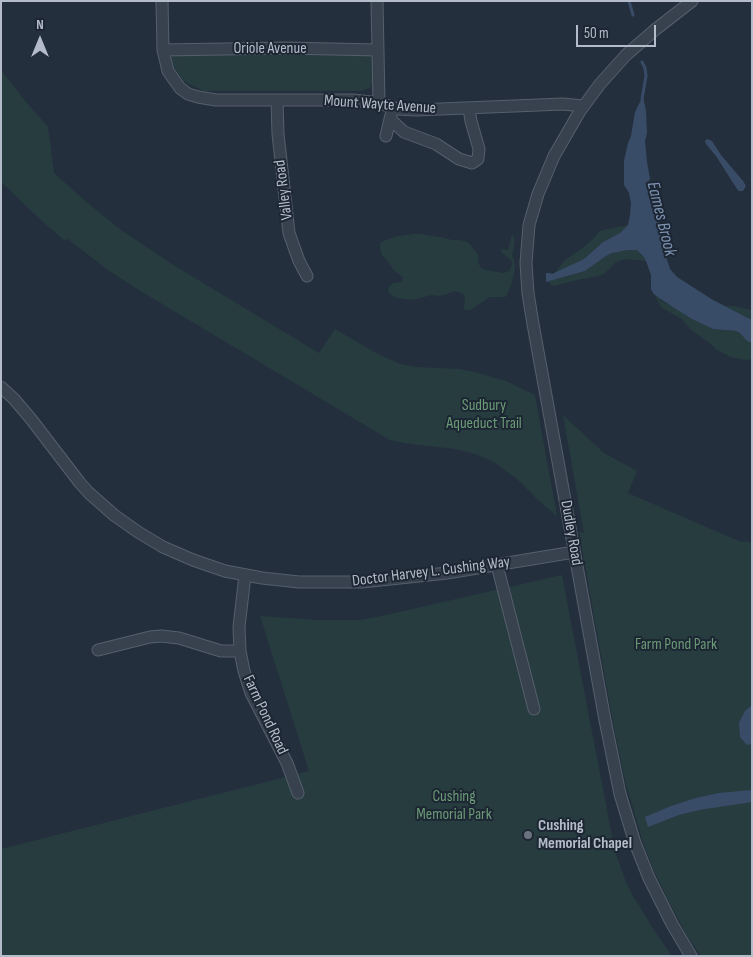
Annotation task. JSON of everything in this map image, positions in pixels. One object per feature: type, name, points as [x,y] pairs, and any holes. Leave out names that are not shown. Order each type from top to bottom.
[{"type":"street","name":"Mount Wayte Avenue","points":[[162,1],[163,50],[168,71],[180,88],[198,98],[277,101],[353,100],[379,104],[391,114],[416,110],[563,104],[583,106]]},
{"type":"street","points":[[376,1],[379,104]]},
{"type":"street","points":[[583,106],[604,78],[631,50],[692,1]]},
{"type":"street","name":"Oriole Avenue","points":[[163,50],[285,48],[378,50]]},
{"type":"street","name":"Valley Road","points":[[277,101],[278,134],[289,233],[299,261],[307,276]]},
{"type":"street","name":"Dudley Road","points":[[583,106],[554,156],[532,212],[528,232],[526,263],[530,308],[607,734],[620,794],[638,853],[676,932],[691,956]]},
{"type":"street","points":[[391,114],[404,132],[436,144],[458,159],[472,163],[478,160],[479,149],[469,108]]},
{"type":"street","points":[[386,136],[391,114]]},
{"type":"street","name":"Doctor Harvey L. Cushing Way","points":[[1,387],[31,419],[85,488],[114,515],[144,536],[208,566],[245,575],[299,582],[362,582],[426,576],[574,552]]},
{"type":"street","points":[[497,565],[534,709]]},
{"type":"street","name":"Farm Pond Road","points":[[245,575],[239,626],[240,651],[247,682],[287,762],[298,793]]},
{"type":"street","points":[[98,650],[160,636],[179,638],[221,651],[240,651]]},
{"type":"green space","points":[[363,52],[372,58],[374,82],[370,88],[361,91],[204,91],[184,81],[175,69],[172,59],[173,55]]},
{"type":"green space","name":"Sudbury Aqueduct Trail","points":[[1,70],[48,127],[54,173],[121,230],[175,266],[319,353],[335,329],[376,353],[400,364],[475,372],[506,381],[535,395],[557,516],[517,479],[494,462],[475,454],[455,449],[390,440],[142,292],[109,271],[68,239],[64,240],[1,182]]},
{"type":"green space","points":[[628,225],[620,233],[603,242],[584,259],[555,273],[564,261],[585,246],[599,232]]},
{"type":"green space","points":[[414,234],[465,241],[470,244],[478,255],[478,262],[481,268],[503,273],[510,270],[512,263],[501,250],[508,250],[512,234],[515,240],[512,256],[515,267],[512,283],[507,295],[505,297],[490,297],[470,310],[464,309],[464,295],[456,291],[444,295],[432,295],[412,300],[393,296],[389,293],[388,289],[393,283],[402,282],[403,277],[393,270],[381,254],[381,242],[398,236]]},
{"type":"green space","points":[[632,249],[637,250],[646,261],[624,259],[615,263],[604,274],[598,276],[554,286],[549,283],[549,281],[585,271],[612,253]]},
{"type":"green space","points":[[653,293],[663,302],[713,329],[740,333],[747,341],[752,343],[752,359],[746,360],[731,357],[717,350],[690,329],[682,319],[662,308]]},
{"type":"green space","points":[[725,306],[752,310],[752,320]]},
{"type":"green space","name":"Farm Pond Park","points":[[563,415],[604,453],[637,471],[628,493],[741,542],[752,543],[752,956],[701,956],[686,934],[670,904],[643,842],[625,781],[614,728],[579,531],[584,533]]},
{"type":"green space","name":"Cushing Memorial Park","points":[[562,575],[615,852],[633,896],[672,956],[1,956],[1,849],[309,771],[260,616],[317,620],[359,620]]},
{"type":"water","points":[[643,96],[647,133],[645,141],[650,179],[646,185],[652,193],[654,213],[665,233],[663,247],[670,269],[677,277],[713,300],[752,320],[752,343],[736,331],[713,329],[690,318],[659,298],[651,289],[651,275],[646,261],[637,250],[612,253],[585,271],[546,282],[546,273],[552,274],[584,259],[603,242],[620,233],[628,225],[631,203],[629,193],[624,185],[624,161],[635,112]]},
{"type":"water","points":[[707,139],[712,141],[743,181],[746,186],[743,191],[737,189],[706,144],[705,141]]},
{"type":"water","points":[[752,705],[752,744],[747,745],[740,737],[739,723],[745,711]]},
{"type":"water","points":[[752,790],[752,802],[699,810],[679,815],[648,827],[645,817],[671,806],[719,793]]},
{"type":"waterway","name":"Eames Brook","points":[[629,1],[633,15]]},
{"type":"waterway","name":"Eames Brook","points":[[642,62],[646,76],[642,99]]},
{"type":"place","name":"Cushing Memorial Chapel","points":[[528,835]]}]
